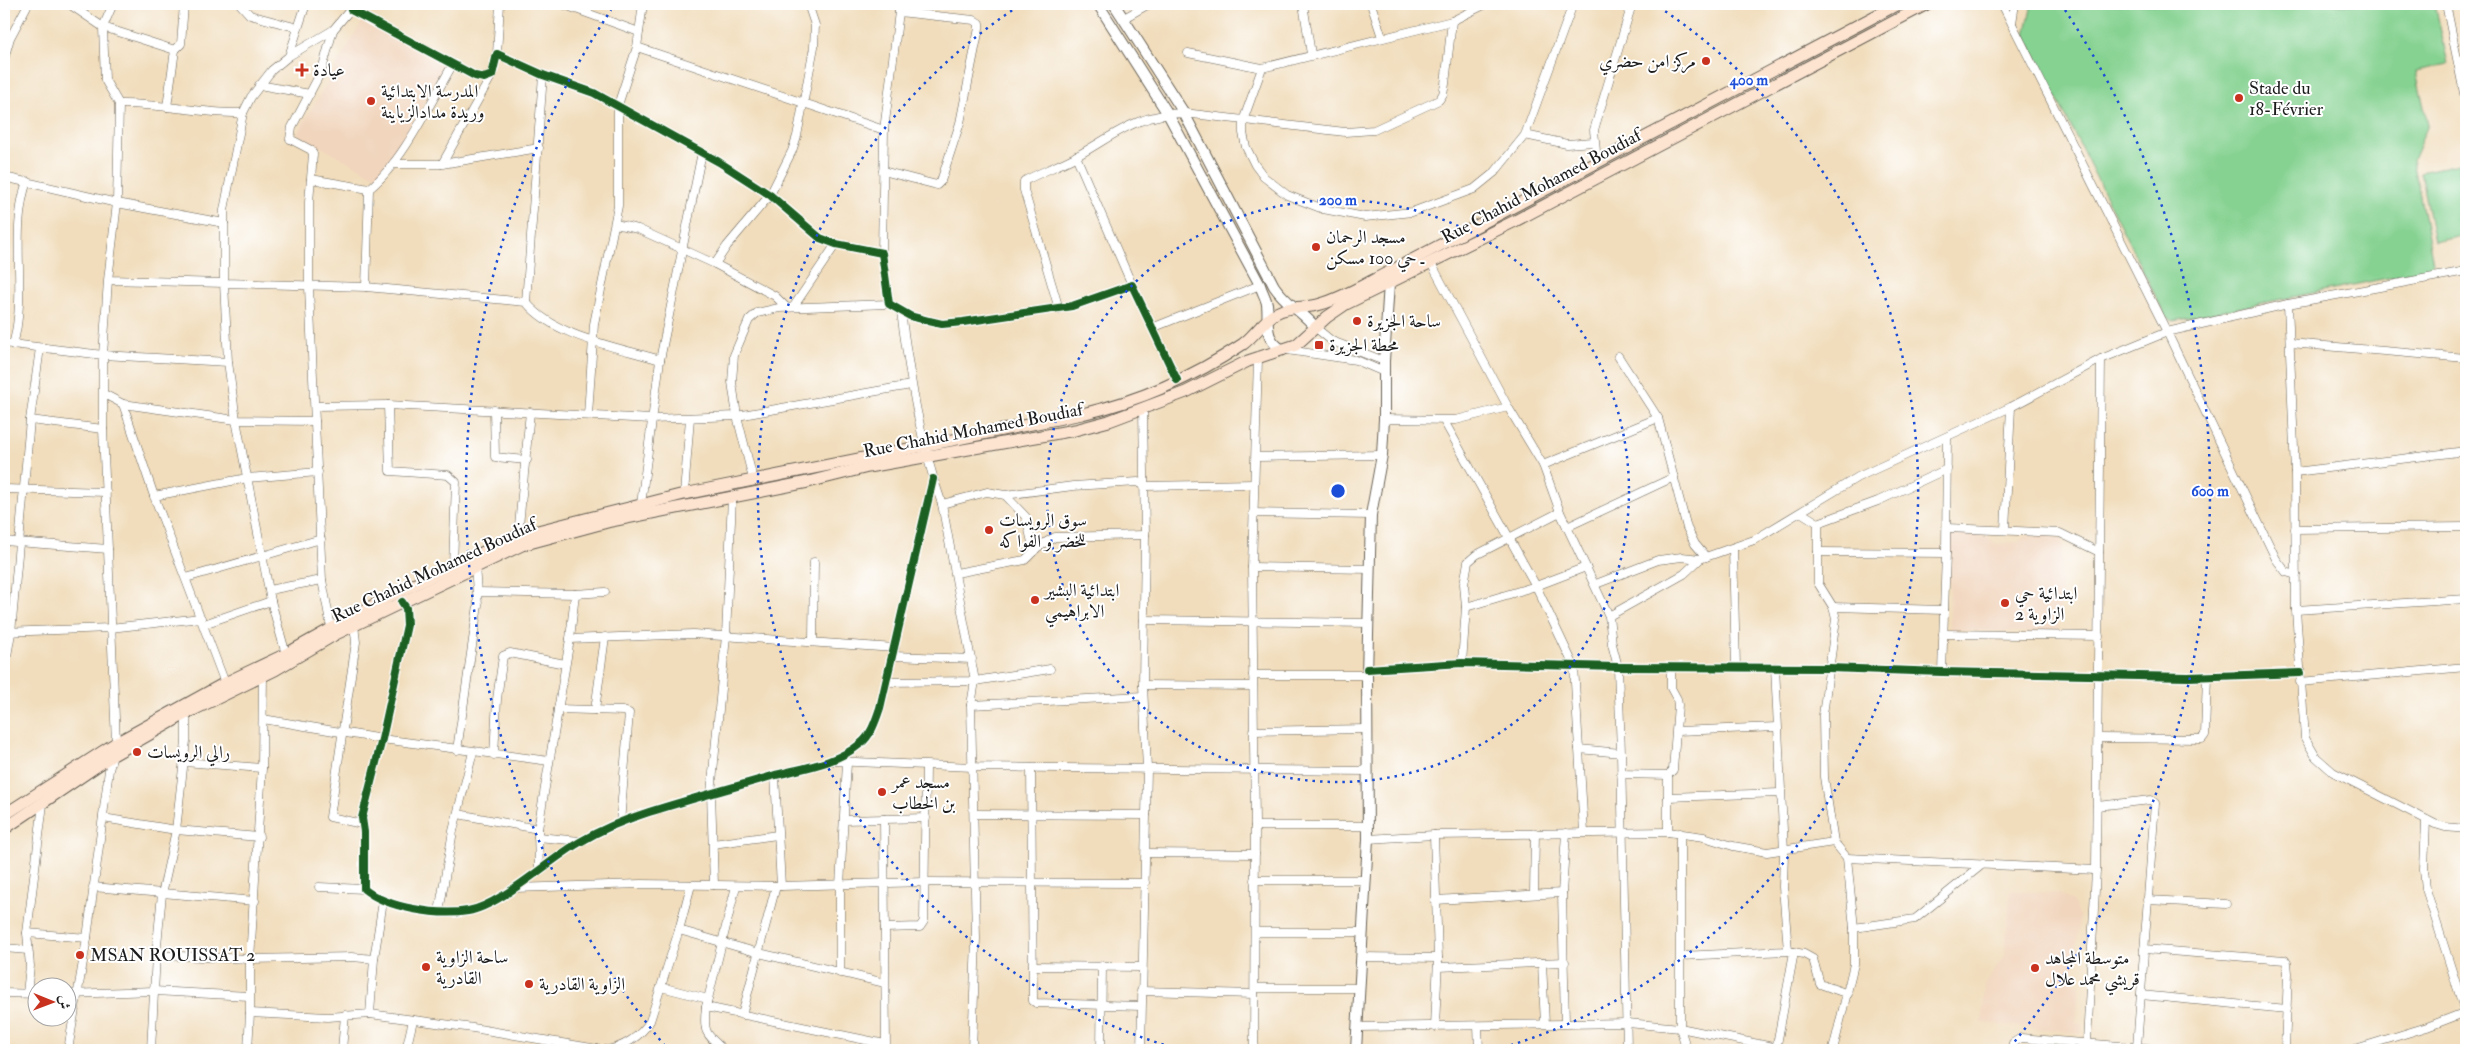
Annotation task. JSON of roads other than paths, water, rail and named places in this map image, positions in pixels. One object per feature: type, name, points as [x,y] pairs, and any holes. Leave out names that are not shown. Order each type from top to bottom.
[{"type":"main road","name":"Rue Chahid Mohamed Boudiaf","points":[[287,658],[331,627],[518,536],[684,494],[1038,424],[1106,409],[1133,399],[1177,380],[1241,345],[1258,332],[1267,320],[1280,311],[1319,305],[1350,291],[1898,4]]},
{"type":"main road","name":"Rue Chahid Mohamed Boudiaf","points":[[4,815],[115,749],[186,710],[354,625],[522,545],[552,535],[611,521],[868,467],[1092,426],[1186,392],[1258,358],[1283,350],[1304,340],[1346,304],[1431,263],[1927,4]]},
{"type":"main road","points":[[1133,399],[1140,410]]},
{"type":"main road","points":[[1038,424],[1040,437]]},
{"type":"main road","name":"Rue Chahid Mohamed Boudiaf","points":[[186,710],[225,683],[263,670]]},
{"type":"main road","name":"Rue Chahid Mohamed Boudiaf","points":[[4,830],[43,804],[115,749]]},
{"type":"street","points":[[4,59],[10,38],[28,4]]},
{"type":"street","points":[[69,4],[104,27],[175,50]]},
{"type":"street","points":[[113,4],[104,27],[105,80],[119,104],[117,203],[108,280],[103,356],[103,429],[115,749],[102,818],[78,995],[154,991],[250,996]]},
{"type":"street","points":[[166,107],[175,50],[181,44],[184,4]]},
{"type":"street","points":[[240,4],[250,15],[298,28]]},
{"type":"street","points":[[289,56],[306,4]]},
{"type":"street","points":[[442,164],[492,75],[497,54],[500,4]]},
{"type":"street","points":[[562,4],[639,32]]},
{"type":"street","points":[[588,415],[592,340],[618,201],[618,105],[637,47],[644,4]]},
{"type":"street","points":[[715,264],[727,246],[770,195],[783,173],[795,144],[815,25],[808,4]]},
{"type":"street","points":[[1098,4],[1168,114],[1260,286],[1266,303],[1270,340],[1283,350],[1356,360],[1384,372]]},
{"type":"street","points":[[1114,4],[1184,113],[1276,290],[1332,341],[1384,361]]},
{"type":"street","points":[[1124,18],[1148,4]]},
{"type":"street","points":[[1303,4],[1311,54]]},
{"type":"street","points":[[1371,4],[1382,37]]},
{"type":"street","points":[[1188,54],[1262,68],[1311,54],[1452,21],[1486,4]]},
{"type":"street","points":[[1262,68],[1243,121],[1246,147],[1255,165],[1275,187],[1287,195],[1314,206],[1347,215],[1365,216],[1412,212],[1474,189],[1495,172],[1526,135],[1573,4]]},
{"type":"street","points":[[1597,162],[1593,142],[1595,124],[1632,4]]},
{"type":"street","points":[[2002,4],[2167,332],[2276,559],[2286,572],[2296,575]]},
{"type":"street","points":[[2012,25],[2015,4]]},
{"type":"street","points":[[2446,4],[2464,80],[2466,102]]},
{"type":"street","points":[[287,658],[271,601],[236,420],[228,362],[224,283],[224,223],[243,113],[259,85],[272,70],[289,56],[333,30],[353,7],[479,78],[492,75]]},
{"type":"street","points":[[883,171],[937,185],[941,180],[960,123],[979,23],[974,20],[899,8],[884,130],[883,171],[882,253],[889,304]]},
{"type":"street","points":[[1059,309],[1023,184],[1142,119],[1168,114],[1184,113],[1344,132],[1366,132],[1434,103],[1443,94],[1452,21]]},
{"type":"street","points":[[331,627],[322,580],[315,421],[316,406],[309,287],[308,242],[312,153],[290,139],[292,127],[322,70],[333,30]]},
{"type":"street","points":[[637,47],[884,130]]},
{"type":"street","points":[[497,54],[594,93],[702,152],[770,195],[820,238],[836,244],[882,253]]},
{"type":"street","points":[[366,286],[369,189],[382,178],[393,164],[452,64]]},
{"type":"street","points":[[526,302],[539,148],[543,74]]},
{"type":"street","points":[[259,85],[310,94]]},
{"type":"street","points":[[119,104],[218,113],[243,113]]},
{"type":"street","points":[[1526,135],[1567,144],[1593,142]]},
{"type":"street","points":[[393,164],[442,164],[539,148]]},
{"type":"street","points":[[641,504],[660,360],[702,152]]},
{"type":"street","points":[[1076,156],[1132,285],[1177,380]]},
{"type":"street","points":[[4,177],[117,203],[224,223]]},
{"type":"street","points":[[311,179],[369,189]]},
{"type":"street","points":[[14,344],[20,314],[20,208],[27,182]]},
{"type":"street","points":[[615,224],[638,229],[683,248],[774,296],[786,307]]},
{"type":"street","points":[[794,306],[836,244]]},
{"type":"street","points":[[1245,259],[1257,253]]},
{"type":"street","points":[[1431,263],[1508,408],[1543,465],[1560,512],[1596,584],[1609,616],[1612,644],[1618,667],[1628,1023],[1627,1050]]},
{"type":"street","points":[[1596,584],[1658,560],[1682,557],[1703,558],[1733,549],[1768,533],[1858,477],[2011,407],[2101,359],[2167,332],[2288,304],[2466,271]]},
{"type":"street","points":[[108,280],[309,287],[366,286],[526,302],[543,319],[592,340],[660,360]]},
{"type":"street","points":[[1356,1050],[1368,839],[1367,672],[1371,515],[1382,455],[1384,361],[1389,283]]},
{"type":"street","points":[[753,480],[738,416],[732,369],[734,355],[744,329],[757,313],[794,306],[889,304],[901,312],[942,324],[1059,309],[1083,303],[1132,285]]},
{"type":"street","points":[[1152,328],[1260,286]]},
{"type":"street","points":[[2288,304],[2295,472],[2296,610],[2305,738],[2316,757],[2343,778],[2445,828],[2466,829]]},
{"type":"street","points":[[901,312],[911,385],[933,479],[942,504],[975,681],[971,705],[976,938],[972,1050]]},
{"type":"street","points":[[4,343],[103,356],[228,362]]},
{"type":"street","points":[[2290,343],[2466,358]]},
{"type":"street","points":[[4,673],[7,632],[19,542],[30,420],[40,348]]},
{"type":"street","points":[[1618,356],[1658,418],[1690,536],[1703,558]]},
{"type":"street","points":[[1254,1050],[1255,826],[1252,567],[1258,358]]},
{"type":"street","points":[[2087,1043],[2096,870],[2100,675],[2101,359]]},
{"type":"street","points":[[316,406],[388,405],[651,419],[690,418],[738,416],[911,385]]},
{"type":"street","points":[[104,394],[123,404],[236,420],[315,421]]},
{"type":"street","points":[[123,404],[154,496],[225,683]]},
{"type":"street","points":[[388,405],[390,471],[448,475],[456,482],[453,566]]},
{"type":"street","points":[[2006,530],[2011,407]]},
{"type":"street","points":[[1384,419],[1444,421],[1508,408]]},
{"type":"street","points":[[494,410],[496,457],[526,460]]},
{"type":"street","points":[[1140,410],[1145,486],[1143,696],[1147,769],[1140,1050]]},
{"type":"street","points":[[518,536],[530,412]]},
{"type":"street","points":[[684,494],[690,418]]},
{"type":"street","points":[[1543,465],[1658,418]]},
{"type":"street","points":[[30,420],[103,429]]},
{"type":"street","points":[[1444,421],[1536,586],[1574,666],[1584,832]]},
{"type":"street","points":[[1942,672],[1947,437]]},
{"type":"street","points":[[2295,472],[2466,450]]},
{"type":"street","points":[[1256,457],[1382,455]]},
{"type":"street","points":[[1818,523],[1878,501],[1947,469]]},
{"type":"street","points":[[154,496],[247,478],[318,472]]},
{"type":"street","points":[[1568,527],[1674,477]]},
{"type":"street","points":[[319,887],[364,889],[371,896],[383,901],[418,909],[438,912],[467,912],[477,909],[513,888],[580,841],[620,823],[711,793],[832,760],[862,743],[869,734],[880,708],[933,479]]},
{"type":"street","points":[[942,504],[987,492],[1005,495],[1073,486],[1138,482],[1145,486],[1254,484]]},
{"type":"street","points":[[4,489],[106,492]]},
{"type":"street","points":[[1005,495],[1026,517],[1034,551]]},
{"type":"street","points":[[714,886],[711,793],[726,636],[732,497]]},
{"type":"street","points":[[1462,663],[1466,607],[1464,584],[1468,562],[1476,555],[1560,512]]},
{"type":"street","points":[[1253,513],[1371,515]]},
{"type":"street","points":[[1802,513],[1818,523]]},
{"type":"street","points":[[1818,523],[1818,583],[1833,607],[1836,619],[1823,715],[1826,803],[1834,842],[1847,858],[1854,928],[1854,964],[1834,1050]]},
{"type":"street","points":[[2295,528],[2466,527]]},
{"type":"street","points":[[1946,528],[2060,533],[2099,552]]},
{"type":"street","points":[[956,573],[1025,560],[1034,551],[1055,537],[1145,535]]},
{"type":"street","points":[[186,578],[321,539]]},
{"type":"street","points":[[4,541],[108,549]]},
{"type":"street","points":[[1733,549],[1736,667]]},
{"type":"street","points":[[1818,552],[1946,553]]},
{"type":"street","points":[[1609,616],[1684,574],[1703,558]]},
{"type":"street","points":[[813,641],[814,562]]},
{"type":"street","points":[[456,750],[468,684],[478,592],[475,566]]},
{"type":"street","points":[[1252,567],[1370,569]]},
{"type":"street","points":[[1466,607],[1536,586],[1586,567]]},
{"type":"street","points":[[269,590],[322,580]]},
{"type":"street","points":[[478,592],[575,594],[605,592]]},
{"type":"street","points":[[538,870],[538,828],[570,639],[575,594]]},
{"type":"street","points":[[2296,610],[2466,599]]},
{"type":"street","points":[[7,632],[110,628],[202,621],[271,601]]},
{"type":"street","points":[[364,889],[364,832],[362,824],[407,625],[406,608],[402,602]]},
{"type":"street","points":[[1833,607],[1944,610]]},
{"type":"street","points":[[1144,620],[1369,623]]},
{"type":"street","points":[[354,625],[356,642],[330,817],[362,824]]},
{"type":"street","points":[[570,639],[685,634],[726,636],[813,641],[894,652],[972,659]]},
{"type":"street","points":[[1943,634],[2099,636]]},
{"type":"street","points":[[595,710],[605,637]]},
{"type":"street","points":[[494,755],[497,699],[503,656],[510,653],[565,664]]},
{"type":"street","points":[[1253,675],[1367,672],[1462,663],[1618,667],[1829,668],[2100,675],[2207,676],[2300,673]]},
{"type":"street","points":[[1668,832],[1668,775],[1675,767],[1677,731],[1677,699],[1670,688],[1671,667]]},
{"type":"street","points":[[2300,682],[2466,667]]},
{"type":"street","points":[[1775,668],[1776,727],[1784,851],[1782,875],[1791,951],[1776,1049]]},
{"type":"street","points":[[886,682],[975,681],[1050,669]]},
{"type":"street","points":[[248,1050],[250,960],[262,768],[263,670]]},
{"type":"street","points":[[2098,738],[2202,739],[2205,734],[2207,676]]},
{"type":"street","points":[[1143,685],[1253,686]]},
{"type":"street","points":[[971,705],[1143,696]]},
{"type":"street","points":[[151,1050],[156,954],[162,894],[176,830],[184,762],[186,710]]},
{"type":"street","points":[[558,710],[595,710],[629,713],[620,823]]},
{"type":"street","points":[[262,719],[456,750],[550,761]]},
{"type":"street","points":[[1677,731],[1776,727]]},
{"type":"street","points":[[1253,731],[1367,730]]},
{"type":"street","points":[[1579,749],[1621,753]]},
{"type":"street","points":[[438,912],[473,752]]},
{"type":"street","points":[[832,760],[847,763],[973,767],[1253,772],[1367,771]]},
{"type":"street","points":[[184,762],[262,768]]},
{"type":"street","points":[[840,973],[840,885],[847,763]]},
{"type":"street","points":[[884,928],[923,925],[926,882],[926,766]]},
{"type":"street","points":[[1031,768],[1034,1003],[1141,1006]]},
{"type":"street","points":[[1621,774],[1668,775]]},
{"type":"street","points":[[742,1015],[778,886],[774,776]]},
{"type":"street","points":[[1668,797],[1780,793]]},
{"type":"street","points":[[2097,806],[2154,801],[2141,995],[2131,1048]]},
{"type":"street","points":[[4,993],[27,993],[27,933],[43,804]]},
{"type":"street","points":[[458,814],[538,828]]},
{"type":"street","points":[[974,814],[1146,815]]},
{"type":"street","points":[[102,818],[176,830],[258,837]]},
{"type":"street","points":[[844,820],[926,818]]},
{"type":"street","points":[[661,987],[742,1015],[886,1047],[884,820]]},
{"type":"street","points":[[2352,1050],[2405,1034],[2466,1012],[2426,889],[2424,869],[2426,820]]},
{"type":"street","points":[[1255,826],[1367,826]]},
{"type":"street","points":[[1368,839],[1434,835],[1623,831],[1680,833],[1712,838],[1753,851],[1784,851],[1834,842]]},
{"type":"street","points":[[1534,893],[1535,833]]},
{"type":"street","points":[[1565,1024],[1562,893],[1566,833]]},
{"type":"street","points":[[1680,833],[1680,1028],[1687,1050]]},
{"type":"street","points":[[713,844],[777,835]]},
{"type":"street","points":[[1434,835],[1438,958],[1435,1027]]},
{"type":"street","points":[[538,838],[580,841]]},
{"type":"street","points":[[1146,853],[1255,854]]},
{"type":"street","points":[[1847,858],[2096,870]]},
{"type":"street","points":[[1854,928],[1915,919],[1983,864]]},
{"type":"street","points":[[1254,880],[1366,880]]},
{"type":"street","points":[[513,888],[691,884],[778,886],[926,882],[1145,883]]},
{"type":"street","points":[[250,1013],[328,1017],[370,1014],[604,1050],[626,1043],[644,1030],[650,1021],[679,930],[691,884]]},
{"type":"street","points":[[724,1050],[705,1032],[707,1003],[736,886]]},
{"type":"street","points":[[93,887],[255,901]]},
{"type":"street","points":[[1435,900],[1534,893],[1562,893]]},
{"type":"street","points":[[2147,900],[2226,904]]},
{"type":"street","points":[[370,1014],[374,959],[383,901]]},
{"type":"street","points":[[679,930],[759,953],[884,983]]},
{"type":"street","points":[[1255,932],[1363,932]]},
{"type":"street","points":[[27,933],[87,938]]},
{"type":"street","points":[[4,948],[28,950]]},
{"type":"street","points":[[2144,949],[2285,960],[2287,963],[2285,1050]]},
{"type":"street","points":[[1681,956],[1791,951],[1813,959],[1820,984],[1848,994]]},
{"type":"street","points":[[156,954],[250,960],[352,956],[374,959]]},
{"type":"street","points":[[1362,957],[1438,958]]},
{"type":"street","points":[[1438,967],[1564,962]]},
{"type":"street","points":[[1542,963],[1545,1024]]},
{"type":"street","points":[[1033,966],[1141,967]]},
{"type":"street","points":[[1101,1050],[1102,966]]},
{"type":"street","points":[[1141,991],[1254,991],[1360,988]]},
{"type":"street","points":[[2141,995],[2287,1009]]},
{"type":"street","points":[[342,1050],[345,1015]]},
{"type":"street","points":[[406,1050],[414,1020]]},
{"type":"street","points":[[1358,1027],[1628,1023],[1680,1028],[1788,1050]]},
{"type":"street","points":[[68,1050],[72,1026]]},
{"type":"street","points":[[1478,1026],[1478,1050]]},
{"type":"street","points":[[2012,1050],[2013,1043],[2021,1038],[2170,1050]]},
{"type":"place","name":"مركز امن حضري","points":[[1706,61]]},
{"type":"place","name":"عيادة","points":[[302,70]]},
{"type":"place","name":"Stade du 18-Février","points":[[2239,98]]},
{"type":"place","name":"المدرسة الابتدائية وريدة مدادالزياينة","points":[[371,101]]},
{"type":"place","name":"مسجد الرحمان ـ حي 100 مسكن","points":[[1316,247]]},
{"type":"place","name":"ساحة الجزيرة","points":[[1357,321]]},
{"type":"place","name":"محطة الجزيرة","points":[[1319,345]]},
{"type":"place","name":"سوق الرويسات للخضر و الفواكه","points":[[989,530]]},
{"type":"place","name":"ابتدائية البشير الابراهيمي","points":[[1035,600]]},
{"type":"place","name":"ابتدائية حي الزاوية 2","points":[[2005,603]]},
{"type":"place","name":"رالي الرويسات","points":[[137,752]]},
{"type":"place","name":"مسجد عمر بن الخطاب","points":[[882,792]]},
{"type":"place","name":"MSAN ROUISSAT 2","points":[[80,955]]},
{"type":"place","name":"ساحة الزاوية القادرية","points":[[426,967]]},
{"type":"place","name":"متوسطة المجاهد قريشي محمد علال","points":[[2035,968]]},
{"type":"place","name":"الزاوية القادرية","points":[[529,984]]}]
